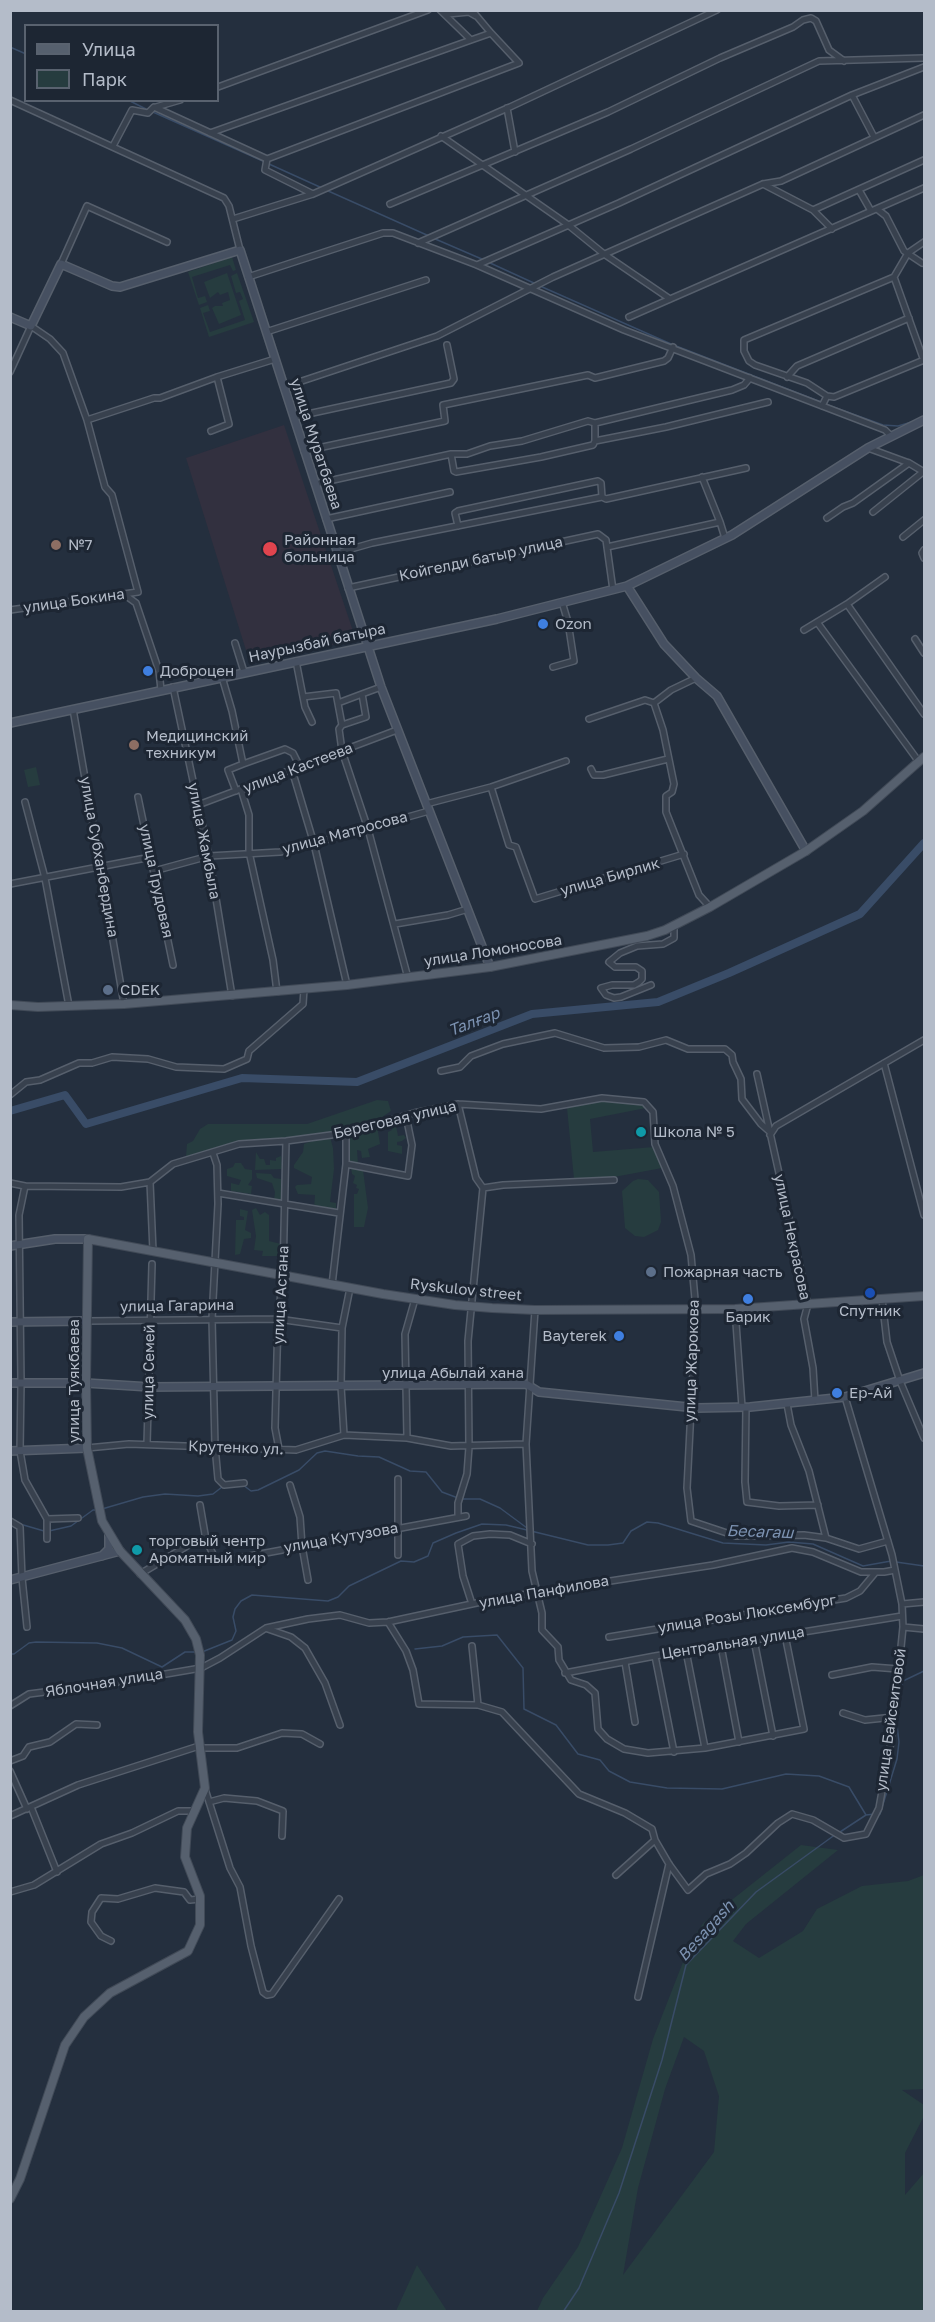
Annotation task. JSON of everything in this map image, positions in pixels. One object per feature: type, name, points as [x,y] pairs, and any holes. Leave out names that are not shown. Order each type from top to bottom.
[{"type":"main road","name":"улица Ломоносова","points":[[10,1005],[38,1007],[124,1004],[347,985],[490,968],[646,936],[710,907],[806,850],[863,811],[922,759]]},
{"type":"main road","name":"Ryskulov street","points":[[88,1239],[332,1285],[472,1307],[535,1310],[696,1310],[924,1296]]},
{"type":"main road","name":"улица Туякбаева","points":[[88,1239],[87,1448],[95,1489],[102,1521],[120,1551],[185,1620],[199,1646],[201,1668],[199,1746],[205,1788]]},
{"type":"main road","points":[[10,2199],[20,2179],[65,2045],[84,2017],[110,1993],[188,1951],[200,1925],[200,1899],[185,1857],[187,1828],[205,1788]]},
{"type":"street","points":[[219,87],[428,10]]},
{"type":"street","points":[[154,107],[266,162],[519,63],[474,13],[448,14],[441,10]]},
{"type":"street","points":[[441,10],[471,40]]},
{"type":"street","points":[[232,219],[313,194],[507,108],[717,10]]},
{"type":"street","points":[[390,204],[515,152],[811,18],[816,21],[828,50],[844,62]]},
{"type":"street","points":[[210,133],[491,33]]},
{"type":"street","points":[[418,243],[700,118],[819,61],[924,58]]},
{"type":"street","points":[[482,262],[629,198],[852,95],[924,67]]},
{"type":"street","points":[[852,95],[874,137]]},
{"type":"street","points":[[10,100],[219,195],[226,201],[240,250],[120,287],[112,286],[61,264]]},
{"type":"street","points":[[113,146],[132,110],[148,113],[154,107],[173,102]]},
{"type":"street","points":[[507,108],[515,152]]},
{"type":"street","points":[[284,387],[437,336],[535,285],[763,184],[781,181],[924,115]]},
{"type":"street","points":[[441,136],[485,165],[567,224],[604,254],[670,299]]},
{"type":"street","points":[[813,210],[924,160]]},
{"type":"street","points":[[266,162],[265,170],[313,194]]},
{"type":"street","points":[[763,184],[813,210],[832,229]]},
{"type":"street","points":[[629,317],[924,188]]},
{"type":"street","points":[[859,190],[874,210],[886,216],[904,251],[922,263]]},
{"type":"street","points":[[10,372],[87,206],[167,242]]},
{"type":"street","points":[[248,277],[383,233],[393,233],[482,262],[535,285],[624,330],[750,378],[824,402],[885,430],[890,435]]},
{"type":"street","points":[[824,402],[807,383],[749,361],[743,347],[744,340],[894,277],[908,253],[924,242]]},
{"type":"street","name":"улица Муратбаева","points":[[240,250],[381,687],[490,968]]},
{"type":"street","points":[[824,402],[924,360],[894,277]]},
{"type":"street","points":[[266,332],[426,280]]},
{"type":"street","points":[[10,317],[32,326],[50,339],[63,353],[87,420],[275,359]]},
{"type":"street","points":[[787,377],[796,366],[909,318]]},
{"type":"street","points":[[294,417],[451,383],[454,379],[447,345]]},
{"type":"street","points":[[304,451],[445,421],[443,405],[588,375],[595,378],[664,361],[673,347]]},
{"type":"street","points":[[211,431],[229,424],[217,377]]},
{"type":"street","points":[[315,484],[451,454],[467,454],[490,446],[522,441],[588,421],[595,423],[732,390],[744,385],[750,378]]},
{"type":"street","points":[[595,441],[666,427],[768,402]]},
{"type":"street","name":"улица Бокина","points":[[10,610],[138,592],[112,495],[105,487],[87,420]]},
{"type":"street","name":"Наурызбай батыра","points":[[10,723],[497,619],[627,586],[725,538],[782,505],[854,456],[890,435],[924,420]]},
{"type":"street","points":[[451,454],[456,472],[593,445],[595,423]]},
{"type":"street","points":[[868,448],[909,463],[924,472],[873,512]]},
{"type":"street","points":[[827,518],[853,503],[909,463]]},
{"type":"street","points":[[337,553],[372,543],[602,497],[606,499],[746,468]]},
{"type":"street","points":[[702,477],[725,538]]},
{"type":"street","points":[[458,526],[455,513],[458,511],[598,482],[601,483],[602,497]]},
{"type":"street","points":[[326,519],[450,492]]},
{"type":"street","points":[[903,537],[924,520]]},
{"type":"street","points":[[613,590],[607,547],[720,522]]},
{"type":"street","name":"Койгелди батыр улица","points":[[348,588],[598,534],[606,540],[607,547]]},
{"type":"street","points":[[924,550],[922,553],[924,558]]},
{"type":"street","points":[[804,630],[885,577]]},
{"type":"street","points":[[627,586],[664,644],[696,678],[717,696],[806,850]]},
{"type":"street","points":[[125,595],[136,603],[159,671],[161,690]]},
{"type":"street","points":[[553,667],[574,661],[568,622],[562,602]]},
{"type":"street","points":[[847,604],[924,714]]},
{"type":"street","points":[[817,622],[922,759]]},
{"type":"street","points":[[915,639],[924,653]]},
{"type":"street","points":[[235,643],[244,672]]},
{"type":"street","points":[[296,661],[305,707],[312,722]]},
{"type":"street","points":[[222,677],[243,764]]},
{"type":"street","points":[[589,719],[645,700],[654,702],[671,690],[696,678]]},
{"type":"street","name":"улица Жамбыла","points":[[173,687],[209,856],[232,996]]},
{"type":"street","points":[[338,703],[381,687]]},
{"type":"street","points":[[303,697],[336,693],[342,725],[339,729],[342,751],[368,829],[408,978]]},
{"type":"street","points":[[342,725],[366,717],[362,694]]},
{"type":"street","points":[[654,702],[663,730],[674,784],[672,792],[666,796],[666,812],[699,895],[710,907]]},
{"type":"street","name":"улица Субханбердина","points":[[73,709],[124,1004]]},
{"type":"street","name":"улица Кастеева","points":[[198,805],[397,730]]},
{"type":"street","points":[[278,992],[249,852],[249,815],[228,770],[285,749],[293,753],[300,767]]},
{"type":"street","points":[[591,770],[594,775],[603,776],[668,759]]},
{"type":"street","name":"улица Матросова","points":[[154,870],[209,856],[280,852],[314,844],[368,829],[566,761]]},
{"type":"street","points":[[292,770],[314,844],[347,985]]},
{"type":"street","name":"улица Бирлик","points":[[491,787],[496,810],[509,845],[516,847],[535,899],[684,854]]},
{"type":"street","name":"улица Трудовая","points":[[138,797],[173,965]]},
{"type":"street","points":[[25,802],[45,878],[69,1006]]},
{"type":"street","points":[[10,884],[151,857]]},
{"type":"street","points":[[395,924],[448,915],[468,909]]},
{"type":"street","points":[[651,985],[621,997],[606,995],[600,988],[612,985],[634,985],[639,982],[642,979],[642,971],[636,967],[615,967],[609,962],[620,953],[637,946],[663,944],[674,938],[674,925]]},
{"type":"street","points":[[10,1095],[26,1082],[40,1080],[79,1063],[92,1063],[112,1057],[138,1058],[176,1067],[224,1069],[247,1059],[249,1051],[303,1004],[304,989]]},
{"type":"street","points":[[441,1071],[460,1067],[471,1056],[503,1044],[555,1033],[604,1048],[639,1047],[666,1040],[688,1049],[725,1049],[732,1055],[741,1078],[742,1099],[770,1133],[776,1126],[924,1040]]},
{"type":"street","points":[[884,1063],[924,1215]]},
{"type":"street","name":"улица Некрасова","points":[[757,1074],[808,1304],[804,1319],[813,1368],[815,1401]]},
{"type":"street","name":"Береговая улица","points":[[10,1183],[26,1186],[121,1187],[150,1182],[173,1164],[239,1144],[286,1141],[346,1133],[458,1104],[541,1110],[602,1098],[644,1102]]},
{"type":"street","name":"улица Жарокова","points":[[644,1102],[653,1112],[655,1144],[673,1186],[691,1255],[696,1310],[687,1488],[691,1521],[736,1536],[804,1535],[826,1538]]},
{"type":"street","points":[[458,1104],[476,1178],[483,1188],[468,1341],[470,1385],[467,1474],[460,1492],[458,1517]]},
{"type":"street","points":[[346,1164],[408,1176],[412,1145],[406,1116]]},
{"type":"street","points":[[332,1285],[346,1164],[346,1133]]},
{"type":"street","name":"улица Астана","points":[[279,1449],[275,1428],[278,1319],[283,1275],[286,1141]]},
{"type":"street","points":[[213,1153],[217,1165],[218,1193],[212,1319],[218,1479],[224,1485],[244,1483]]},
{"type":"street","points":[[483,1188],[614,1180]]},
{"type":"street","points":[[150,1182],[153,1251]]},
{"type":"street","points":[[26,1186],[19,1215],[20,1451],[26,1480],[47,1519],[47,1539]]},
{"type":"street","points":[[218,1193],[339,1213]]},
{"type":"street","name":"Ryskulov street","points":[[10,1245],[55,1239],[88,1239]]},
{"type":"street","name":"улица Семей","points":[[147,1444],[152,1264]]},
{"type":"street","points":[[344,1435],[341,1386],[342,1328],[350,1288]]},
{"type":"street","points":[[407,1438],[405,1334],[415,1299]]},
{"type":"street","points":[[882,1299],[887,1342],[900,1381],[924,1438]]},
{"type":"street","points":[[735,1309],[744,1407],[747,1502],[779,1506],[818,1505]]},
{"type":"street","points":[[535,1310],[526,1444],[532,1571],[542,1613],[542,1630],[558,1647],[559,1660],[565,1673],[571,1680],[586,1686],[595,1694],[598,1729],[607,1739],[624,1749],[648,1753],[705,1748],[804,1729],[785,1635]]},
{"type":"street","name":"улица Гагарина","points":[[10,1322],[278,1319],[342,1328]]},
{"type":"street","name":"улица Абылай хана","points":[[10,1383],[86,1383],[150,1387],[277,1384],[405,1386],[526,1384],[539,1392],[690,1407],[744,1407],[845,1397],[924,1373]]},
{"type":"street","name":"улица Байсеитовой","points":[[478,1705],[502,1712],[579,1794],[625,1813],[652,1829],[655,1840],[669,1864],[688,1890],[706,1874],[730,1864],[746,1853],[778,1823],[792,1814],[813,1820],[844,1838],[866,1834],[879,1808],[894,1717],[903,1627],[902,1604],[892,1555],[845,1397]]},
{"type":"street","points":[[787,1404],[791,1425],[809,1472],[826,1538],[859,1549],[888,1541]]},
{"type":"street","name":"Крутенко ул.","points":[[87,1448],[147,1444],[296,1450],[344,1435],[407,1438],[469,1447],[526,1444]]},
{"type":"street","points":[[10,1451],[87,1448]]},
{"type":"street","points":[[398,1479],[398,1555]]},
{"type":"street","points":[[290,1485],[300,1516],[308,1581]]},
{"type":"street","points":[[140,1574],[197,1540],[206,1540],[200,1504]]},
{"type":"street","name":"улица Кутузова","points":[[206,1540],[217,1562],[466,1516]]},
{"type":"street","points":[[47,1519],[78,1518]]},
{"type":"street","points":[[10,1521],[20,1527],[27,1627]]},
{"type":"street","points":[[101,1556],[109,1549],[109,1534]]},
{"type":"street","points":[[472,1604],[463,1576],[458,1544],[473,1536],[490,1534],[510,1535],[532,1544]]},
{"type":"street","name":"улица Панфилова","points":[[201,1668],[266,1628],[308,1619],[340,1615],[369,1623],[388,1622],[537,1592],[713,1565],[792,1548],[813,1552],[861,1572],[875,1573],[895,1568]]},
{"type":"street","points":[[10,1580],[120,1551]]},
{"type":"street","name":"улица Розы Люксембург","points":[[609,1637],[846,1598],[860,1591],[875,1573]]},
{"type":"street","points":[[902,1604],[924,1602]]},
{"type":"street","name":"Центральная улица","points":[[565,1673],[902,1616]]},
{"type":"street","points":[[388,1622],[406,1651],[413,1670],[419,1704],[478,1705],[472,1646]]},
{"type":"street","points":[[903,1627],[924,1629]]},
{"type":"street","points":[[266,1628],[291,1637],[305,1648],[326,1683],[340,1725]]},
{"type":"street","points":[[754,1640],[773,1736]]},
{"type":"street","points":[[721,1646],[739,1742]]},
{"type":"street","points":[[686,1651],[705,1748]]},
{"type":"street","points":[[655,1656],[674,1752]]},
{"type":"street","points":[[625,1662],[635,1722]]},
{"type":"street","points":[[832,1675],[872,1667],[898,1669]]},
{"type":"street","name":"Яблочная улица","points":[[10,1706],[29,1694],[201,1668]]},
{"type":"street","points":[[843,1713],[865,1720],[894,1717]]},
{"type":"street","points":[[10,1761],[23,1756],[29,1747],[50,1742],[76,1724],[97,1725]]},
{"type":"street","points":[[10,1816],[78,1785],[199,1746],[237,1748],[282,1733],[302,1734],[320,1743]]},
{"type":"street","points":[[10,1771],[57,1872]]},
{"type":"street","points":[[205,1788],[230,1868],[240,1887],[263,1992],[267,1995],[272,1994],[339,1899]]},
{"type":"street","points":[[210,1802],[224,1798],[257,1800],[283,1811],[282,1836]]},
{"type":"street","points":[[10,1892],[34,1885],[101,1844],[132,1833],[177,1811],[195,1811]]},
{"type":"street","points":[[616,1875],[655,1840]]},
{"type":"street","points":[[638,1996],[669,1864]]},
{"type":"street","points":[[111,1941],[101,1936],[91,1922],[92,1912],[101,1898],[118,1899],[155,1888],[184,1892],[190,1900],[200,1899]]},
{"type":"shaded area","name":"Районная больница","points":[[284,425],[356,640],[250,663],[186,458]]},
{"type":"green space","points":[[232,257],[236,270],[233,271],[230,265],[192,277],[198,298],[205,296],[207,302],[199,305],[188,272]]},
{"type":"green space","points":[[227,273],[241,315],[219,324],[212,308],[223,306],[222,303],[230,300],[228,292],[220,295],[218,292],[210,298],[204,282]]},
{"type":"green space","points":[[237,273],[254,322],[209,337],[200,308],[208,305],[210,311],[203,313],[210,332],[245,320],[239,301],[243,299],[240,292],[236,293],[231,276]]},
{"type":"green space","points":[[36,767],[40,785],[28,787],[24,770]]},
{"type":"green space","points":[[377,1100],[388,1101],[391,1111],[373,1123],[336,1134],[235,1144],[194,1159],[186,1156],[187,1144],[193,1141],[200,1129],[208,1124],[307,1124]]},
{"type":"green space","points":[[601,1101],[642,1104],[646,1108],[590,1119],[593,1152],[654,1147],[662,1168],[614,1177],[574,1179],[567,1108]]},
{"type":"green space","points":[[393,1124],[396,1126],[398,1136],[404,1135],[406,1138],[397,1142],[397,1145],[402,1146],[402,1154],[388,1151],[388,1132],[392,1130]]},
{"type":"green space","points":[[377,1126],[380,1144],[368,1149],[370,1157],[362,1158],[361,1151],[357,1150],[358,1165],[347,1163],[351,1131]]},
{"type":"green space","points":[[323,1137],[330,1137],[333,1148],[334,1169],[330,1202],[336,1203],[336,1209],[314,1209],[315,1195],[298,1194],[295,1187],[311,1184],[312,1177],[294,1168],[303,1152],[304,1144]]},
{"type":"green space","points":[[256,1152],[260,1159],[264,1159],[266,1165],[270,1165],[270,1160],[276,1161],[276,1158],[281,1156],[282,1169],[255,1170]]},
{"type":"green space","points":[[235,1163],[241,1163],[245,1169],[252,1170],[252,1179],[248,1185],[252,1186],[251,1194],[231,1191],[231,1183],[239,1185],[241,1180],[227,1176],[227,1169],[233,1167]]},
{"type":"green space","points":[[351,1167],[363,1170],[368,1208],[364,1227],[354,1227],[354,1194],[357,1194],[359,1189],[353,1183],[355,1176],[352,1174]]},
{"type":"green space","points":[[256,1173],[271,1174],[274,1178],[281,1179],[281,1200],[274,1200],[275,1192],[272,1183],[257,1178]]},
{"type":"green space","points":[[638,1179],[648,1180],[659,1192],[661,1222],[658,1230],[644,1237],[635,1236],[625,1228],[622,1191]]},
{"type":"green space","points":[[256,1208],[260,1215],[265,1212],[269,1215],[269,1241],[281,1244],[280,1256],[262,1256],[263,1251],[254,1250],[256,1236],[252,1210]]},
{"type":"green space","points":[[240,1209],[248,1211],[245,1230],[251,1233],[251,1238],[244,1239],[240,1254],[235,1255],[236,1220],[244,1220],[244,1217],[240,1216]]},
{"type":"green space","points":[[801,1845],[838,1850],[746,1924],[733,1941],[759,1958],[803,1931],[817,1909],[862,1886],[908,1881],[924,1875],[924,2089],[902,2090],[924,2105],[924,2116],[905,2153],[905,2195],[924,2173],[924,2311],[537,2311],[543,2298],[578,2247],[622,2148],[653,2039],[692,1939],[704,1922]],"holes":[[[684,2037],[704,2051],[719,2096],[714,2152],[623,2275],[638,2188],[665,2089]]]},
{"type":"green space","points":[[417,2265],[447,2311],[396,2311]]},
{"type":"waterway","points":[[10,47],[24,53]]},
{"type":"waterway","points":[[132,102],[146,109]]},
{"type":"waterway","points":[[153,112],[265,162]]},
{"type":"waterway","points":[[269,164],[322,188]]},
{"type":"waterway","points":[[326,190],[429,236]]},
{"type":"waterway","points":[[433,238],[484,260]]},
{"type":"waterway","points":[[488,262],[536,284]]},
{"type":"waterway","points":[[540,286],[671,344],[821,402]]},
{"type":"waterway","points":[[825,404],[883,425],[898,426],[915,421]]},
{"type":"waterway","name":"Талғар","points":[[10,1111],[65,1095],[86,1124],[242,1078],[357,1082],[532,1014],[658,1002],[860,914],[924,843]]},
{"type":"waterway","points":[[243,1485],[251,1491],[258,1490],[299,1470],[317,1453],[325,1451],[379,1457],[410,1471],[426,1472],[442,1492],[458,1498]]},
{"type":"waterway","points":[[102,1509],[143,1497],[165,1494],[198,1496],[213,1494],[222,1487]]},
{"type":"waterway","points":[[463,1499],[480,1499],[500,1508],[527,1528]]},
{"type":"waterway","points":[[49,1531],[71,1526],[93,1510],[98,1510]]},
{"type":"waterway","name":"Бесагаш","points":[[531,1531],[588,1545],[608,1545],[623,1543],[631,1531],[647,1522],[658,1523],[723,1543],[813,1544],[863,1566],[891,1561]]},
{"type":"waterway","points":[[20,1524],[44,1531]]},
{"type":"waterway","points":[[202,1652],[232,1640],[236,1631],[233,1617],[235,1609],[241,1601],[252,1595],[328,1601],[338,1597],[349,1586],[401,1561],[414,1562],[428,1556],[433,1543],[456,1533],[482,1524],[506,1525],[527,1530]]},
{"type":"waterway","name":"Бесагаш","points":[[896,1562],[924,1566]]},
{"type":"waterway","points":[[415,1649],[442,1646],[463,1637],[497,1635],[523,1668],[524,1709],[556,1725],[578,1754],[600,1760],[609,1771],[630,1782],[667,1788],[722,1789],[786,1774],[819,1776],[849,1787],[866,1815]]},
{"type":"waterway","points":[[10,1654],[14,1654],[29,1643],[36,1642],[97,1643],[122,1648],[162,1667],[185,1652],[195,1652]]},
{"type":"waterway","name":"Besagash","points":[[898,1697],[903,1681],[924,1671]]},
{"type":"waterway","name":"Besagash","points":[[880,1814],[897,1759],[899,1742],[896,1717]]},
{"type":"waterway","name":"Besagash","points":[[840,1832],[866,1815],[875,1814]]},
{"type":"waterway","name":"Besagash","points":[[563,2312],[579,2288],[619,2193],[662,2060],[686,1965],[756,1892],[836,1834]]},
{"type":"place","name":"№7","points":[[56,545]]},
{"type":"place","name":"Районная больница","points":[[270,549]]},
{"type":"place","name":"Ozon","points":[[543,624]]},
{"type":"place","name":"Доброцен","points":[[148,671]]},
{"type":"place","name":"Медицинский техникум","points":[[134,745]]},
{"type":"place","name":"CDEK","points":[[108,990]]},
{"type":"place","name":"Школа № 5","points":[[641,1132]]},
{"type":"place","name":"Пожарная часть","points":[[651,1272]]},
{"type":"place","name":"Спутник","points":[[870,1293]]},
{"type":"place","name":"Барик","points":[[748,1299]]},
{"type":"place","name":"Bayterek","points":[[619,1336]]},
{"type":"place","name":"Ер-Ай","points":[[837,1393]]},
{"type":"place","name":"торговый чентр Ароматный мир","points":[[137,1550]]}]
